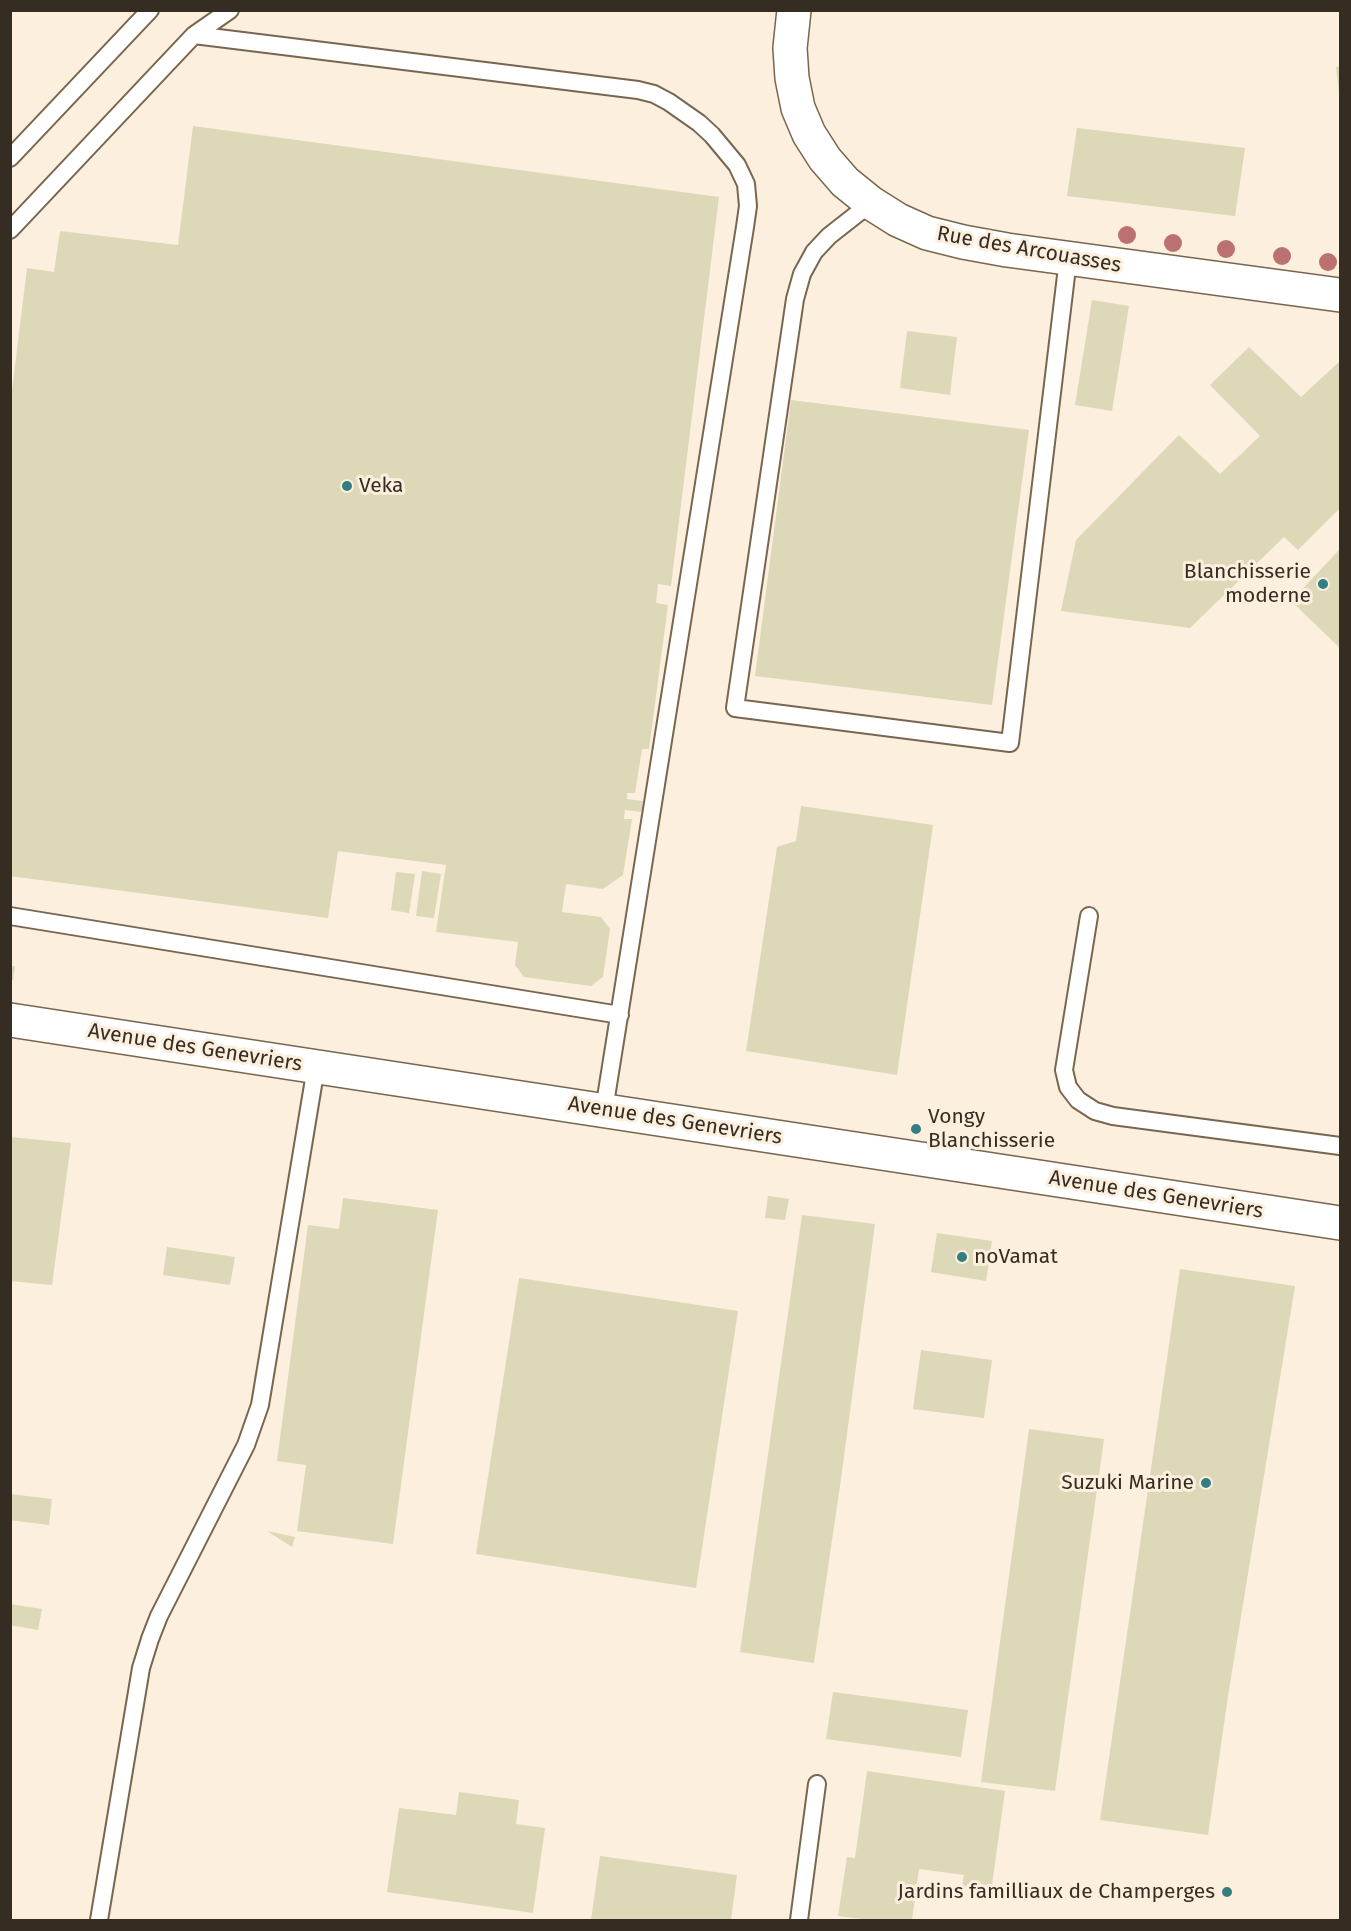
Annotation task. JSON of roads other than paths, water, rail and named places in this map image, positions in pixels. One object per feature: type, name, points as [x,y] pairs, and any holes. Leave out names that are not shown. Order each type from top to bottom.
[{"type":"street","name":"Rue des Arcouasses","points":[[794,10],[790,48],[792,78],[798,108],[810,134],[825,159],[845,182],[871,203],[898,220],[927,233],[963,242],[1068,259],[1341,295]]},
{"type":"street","name":"Avenue des Genevriers","points":[[10,1020],[1341,1222]]},
{"type":"lane","points":[[10,158],[150,10]]},
{"type":"lane","points":[[10,230],[194,35],[230,10]]},
{"type":"lane","points":[[194,35],[638,90],[654,94],[699,123],[732,159],[746,184],[748,206],[745,227],[604,1110]]},
{"type":"lane","points":[[871,203],[829,236],[814,252],[802,274],[795,299],[735,708],[1010,743],[1068,259]]},
{"type":"lane","points":[[10,916],[620,1016]]},
{"type":"lane","points":[[1089,916],[1064,1070],[1068,1087],[1078,1100],[1095,1111],[1113,1116],[1341,1146]]},
{"type":"lane","points":[[99,1920],[141,1668],[150,1639],[159,1616],[246,1445],[260,1405],[316,1066]]},
{"type":"lane","points":[[799,1920],[817,1785]]},
{"type":"place","name":"Veka","points":[[347,486]]},
{"type":"place","name":"Blanchisserie moderne","points":[[1323,584]]},
{"type":"place","name":"Vongy Blanchisserie","points":[[916,1129]]},
{"type":"place","name":"noVamat","points":[[962,1257]]},
{"type":"place","name":"Suzuki Marine","points":[[1206,1483]]},
{"type":"place","name":"Jardins familliaux de Champerges","points":[[1227,1892]]}]
